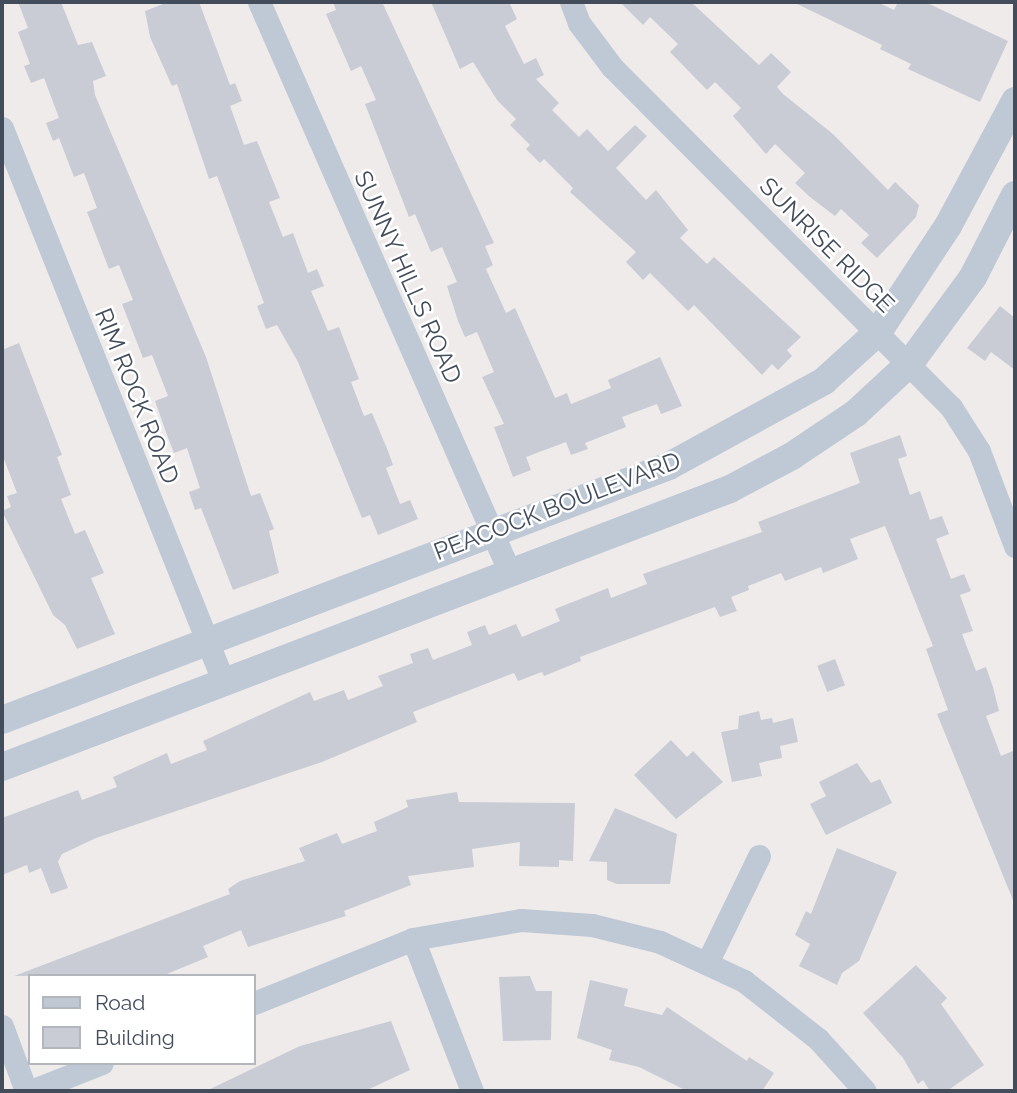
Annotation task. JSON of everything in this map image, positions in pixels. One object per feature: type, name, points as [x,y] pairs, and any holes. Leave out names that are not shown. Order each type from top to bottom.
[{"type":"street","name":"SUNNY HILLS ROAD","points":[[259,2],[510,573]]},
{"type":"street","name":"SUNRISE RIDGE","points":[[570,2],[579,23],[612,68],[910,363],[951,407],[979,451],[1015,546]]},
{"type":"street","name":"PEACOCK BOULEVARD","points":[[2,720],[206,640],[669,466],[824,381],[878,332],[948,226],[1015,100]]},
{"type":"street","name":"RIM ROCK ROAD","points":[[2,128],[224,683]]},
{"type":"street","name":"PEACOCK BOULEVARD","points":[[2,767],[730,489],[793,456],[856,413],[910,363],[973,277],[1015,195]]},
{"type":"street","points":[[706,963],[760,856]]},
{"type":"street","points":[[256,1002],[413,939],[521,920],[592,925],[660,943],[744,981],[818,1039],[865,1091]]},
{"type":"street","points":[[413,939],[472,1091]]},
{"type":"street","points":[[2,1026],[26,1091]]},
{"type":"street","points":[[31,1091],[97,1065]]},
{"type":"building","points":[[18,2],[61,2],[78,45],[92,42],[106,76],[93,81],[95,95],[206,357],[251,496],[260,493],[274,529],[269,531],[279,573],[233,590],[201,508],[195,510],[189,492],[200,488],[187,448],[174,453],[155,401],[168,396],[152,355],[143,358],[122,304],[133,300],[119,265],[109,269],[87,212],[97,208],[84,173],[74,177],[59,138],[53,141],[46,123],[59,118],[44,78],[31,83],[24,66],[30,64],[18,32],[28,28]]},
{"type":"building","points":[[168,2],[199,2],[230,85],[235,83],[242,101],[230,106],[244,145],[257,141],[280,198],[269,202],[283,237],[293,233],[308,273],[317,269],[324,286],[311,291],[328,331],[339,327],[359,379],[351,382],[364,416],[372,413],[388,451],[393,465],[386,468],[400,504],[410,500],[418,519],[378,535],[370,515],[362,518],[298,362],[277,325],[266,329],[257,306],[264,303],[217,176],[209,179],[177,84],[172,86],[150,37],[145,11]]},
{"type":"building","points":[[333,2],[382,2],[494,243],[485,246],[493,265],[486,269],[506,313],[515,308],[555,398],[567,393],[571,404],[611,388],[608,380],[660,357],[682,406],[661,414],[657,404],[622,417],[626,427],[585,443],[588,449],[571,455],[566,442],[526,457],[531,470],[513,477],[494,427],[504,424],[482,377],[494,372],[477,332],[465,337],[458,321],[447,286],[457,282],[442,247],[431,252],[415,214],[409,217],[365,104],[376,100],[361,66],[351,71],[326,14],[336,10]]},
{"type":"building","points":[[431,2],[509,2],[517,19],[505,26],[524,64],[536,58],[544,75],[536,79],[559,103],[552,110],[579,137],[587,129],[608,151],[635,125],[647,136],[616,168],[646,200],[656,190],[688,230],[680,238],[707,264],[714,257],[801,337],[787,350],[792,356],[778,370],[772,364],[762,375],[694,305],[688,311],[650,273],[643,280],[626,262],[636,252],[570,192],[573,188],[544,159],[540,163],[526,149],[530,145],[510,125],[516,119],[497,100],[473,62],[460,69]]},
{"type":"building","points":[[620,2],[691,2],[759,65],[771,53],[791,72],[777,87],[783,94],[833,134],[888,190],[895,182],[919,205],[916,217],[877,258],[861,243],[869,235],[841,209],[835,216],[810,197],[795,183],[805,173],[775,144],[766,154],[733,116],[741,108],[715,82],[707,90],[670,52],[678,44],[650,17],[643,25]]},
{"type":"building","points":[[793,2],[877,2],[894,10],[898,2],[925,2],[1008,41],[980,102],[908,69],[911,64],[880,49],[882,45]]},
{"type":"building","points":[[1000,306],[1015,318],[1015,370],[991,352],[985,361],[967,348]]},
{"type":"building","points":[[19,343],[62,455],[57,457],[71,495],[61,499],[75,534],[85,530],[104,573],[91,578],[115,634],[77,649],[65,625],[53,615],[2,511],[11,507],[7,496],[17,493],[2,454],[2,350]]},
{"type":"building","points":[[900,435],[907,456],[898,459],[910,495],[920,491],[930,520],[942,516],[949,534],[936,539],[951,579],[964,574],[971,591],[960,595],[973,631],[962,634],[976,671],[986,667],[993,687],[999,711],[986,716],[1001,756],[1015,750],[1015,905],[937,714],[948,710],[926,649],[933,646],[885,526],[850,539],[858,559],[823,573],[821,567],[785,581],[781,573],[748,586],[749,590],[731,597],[737,611],[720,617],[715,607],[580,657],[581,661],[544,676],[542,672],[518,681],[514,673],[413,712],[417,722],[322,762],[96,838],[62,854],[58,862],[68,888],[51,894],[41,868],[29,873],[27,865],[2,875],[2,818],[78,790],[82,800],[117,787],[113,777],[167,753],[171,764],[207,750],[203,741],[310,692],[314,701],[344,690],[348,700],[383,686],[378,676],[413,663],[410,654],[428,648],[433,660],[472,645],[467,632],[485,625],[489,635],[516,624],[522,637],[560,621],[555,609],[608,588],[611,598],[647,584],[643,574],[762,532],[758,522],[860,483],[850,453]]},
{"type":"building","points":[[835,659],[845,685],[827,692],[817,666]]},
{"type":"building","points":[[759,711],[761,720],[772,718],[773,723],[793,718],[798,742],[780,746],[782,758],[759,763],[762,776],[732,782],[721,732],[738,729],[739,716]]},
{"type":"building","points":[[671,740],[687,757],[693,751],[723,782],[676,819],[634,775]]},
{"type":"building","points":[[857,763],[871,783],[880,779],[892,803],[826,835],[810,804],[826,796],[819,782]]},
{"type":"building","points":[[457,792],[459,802],[575,803],[573,861],[559,860],[559,867],[519,866],[520,842],[472,849],[474,867],[408,876],[411,885],[344,911],[346,916],[248,947],[241,930],[203,946],[208,957],[167,974],[14,976],[230,894],[228,889],[240,881],[305,861],[299,848],[337,833],[342,844],[377,831],[374,822],[408,807],[406,800]]},
{"type":"building","points":[[615,808],[677,834],[670,884],[617,884],[607,880],[607,862],[589,861]]},
{"type":"building","points":[[837,848],[897,872],[859,961],[842,973],[837,985],[799,966],[810,944],[795,935],[806,911],[811,914]]},
{"type":"building","points":[[916,965],[947,998],[941,1004],[984,1065],[947,1091],[930,1091],[923,1080],[918,1084],[903,1058],[863,1013]]},
{"type":"building","points":[[530,976],[536,991],[552,991],[551,1040],[503,1041],[499,977]]},
{"type":"building","points":[[590,980],[628,989],[624,1006],[662,1015],[667,1007],[747,1061],[749,1057],[774,1073],[762,1091],[687,1091],[639,1067],[609,1060],[612,1050],[577,1038]]},
{"type":"building","points":[[391,1021],[410,1070],[365,1091],[206,1091],[300,1046]]}]
